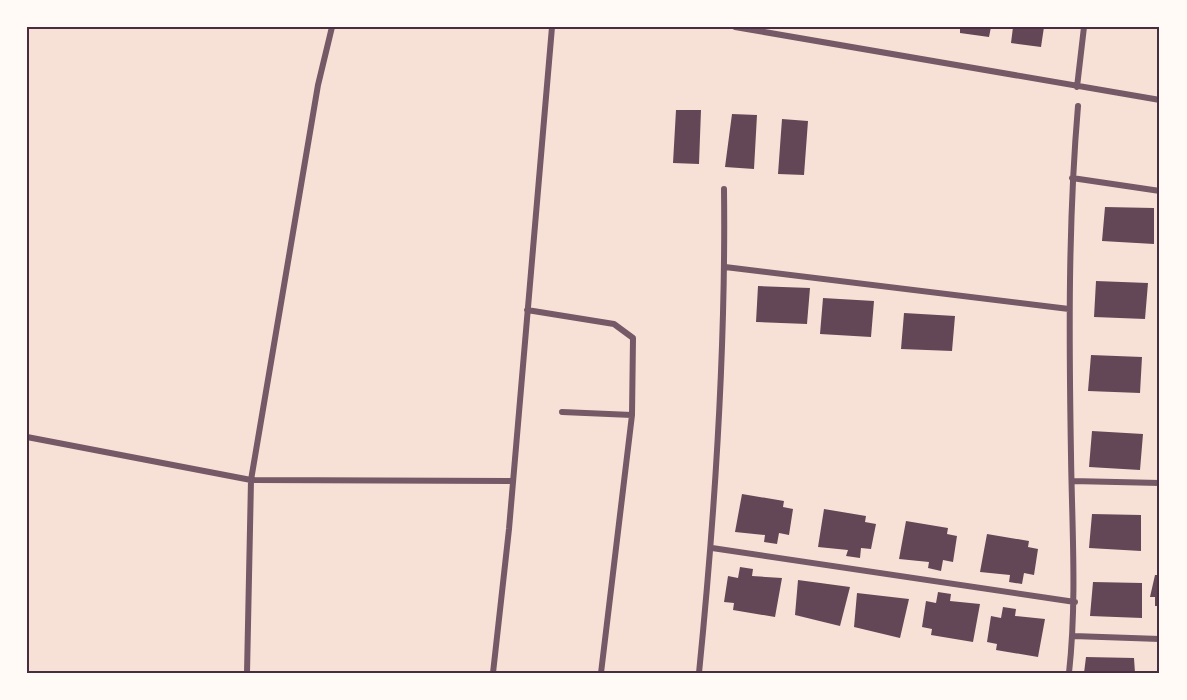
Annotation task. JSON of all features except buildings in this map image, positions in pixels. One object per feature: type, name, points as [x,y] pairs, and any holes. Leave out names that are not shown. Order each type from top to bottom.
[{"type":"street","points":[[247,673],[251,480],[318,85],[332,27]]},
{"type":"street","points":[[493,673],[513,481],[552,27]]},
{"type":"street","points":[[735,27],[1160,100]]},
{"type":"street","points":[[1077,87],[1084,27]]},
{"type":"street","points":[[1069,673],[1075,602],[1069,309],[1072,178],[1078,106]]},
{"type":"street","points":[[1072,178],[1160,191]]},
{"type":"street","points":[[699,673],[712,548],[725,267],[724,189]]},
{"type":"street","points":[[725,267],[1069,309]]},
{"type":"street","points":[[527,310],[614,324],[633,338],[632,415],[601,673]]},
{"type":"street","points":[[562,412],[632,415]]},
{"type":"street","points":[[27,437],[251,480],[513,481]]},
{"type":"street","points":[[1072,481],[1160,483]]},
{"type":"street","points":[[712,548],[1075,602]]},
{"type":"street","points":[[1073,636],[1160,639]]}]
